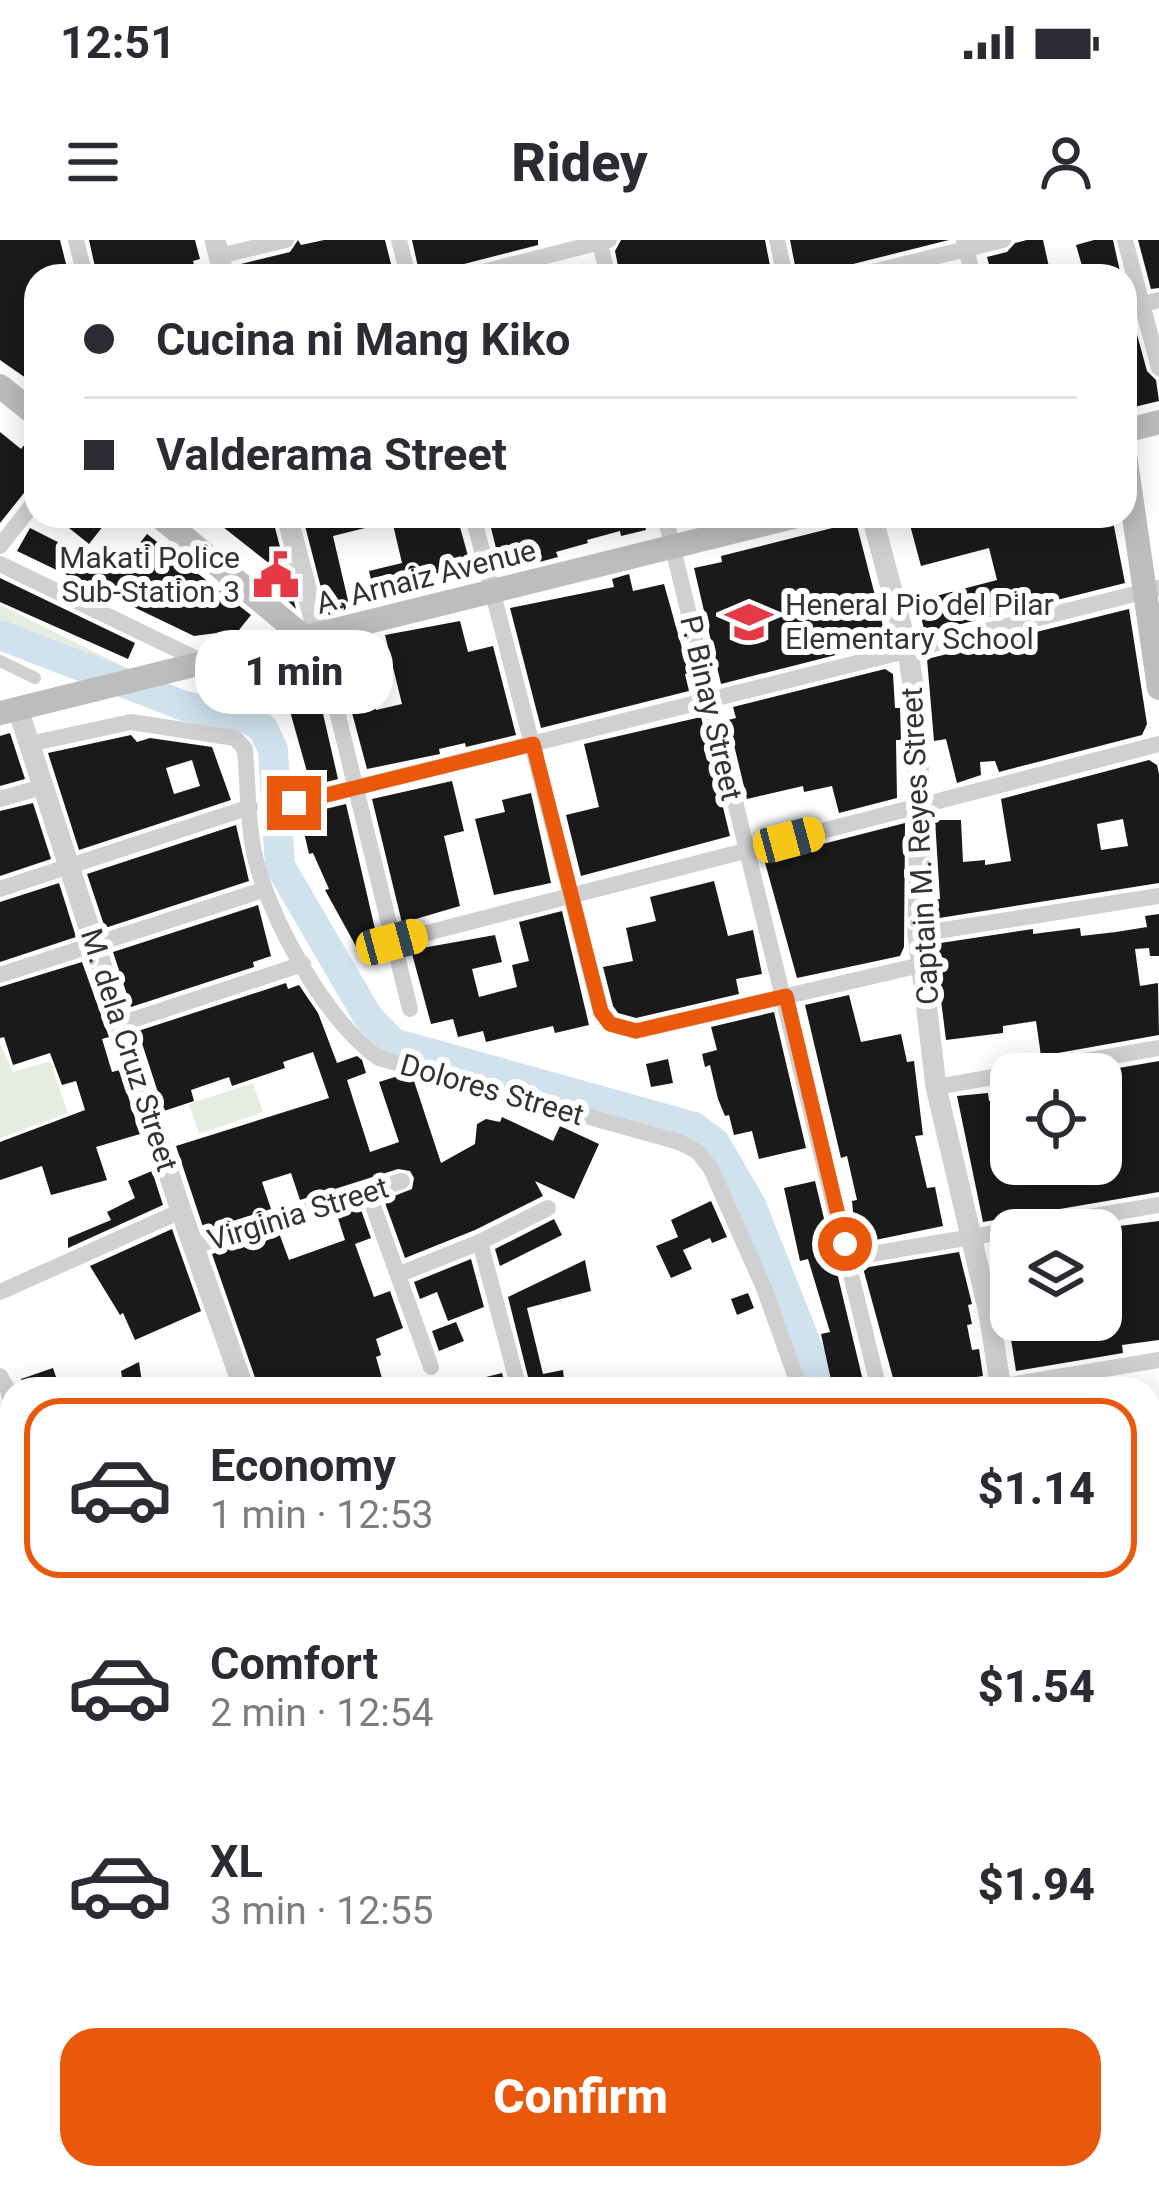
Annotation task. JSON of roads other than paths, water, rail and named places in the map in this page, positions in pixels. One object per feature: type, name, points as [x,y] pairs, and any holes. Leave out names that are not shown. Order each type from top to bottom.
[{"type":"main road","points":[[0,386],[24,405]]},
{"type":"main road","points":[[1137,515],[1152,590],[1159,688]]},
{"type":"main road","points":[[174,528],[312,636]]},
{"type":"main road","name":"A. Arnaiz Avenue","points":[[9,711],[749,528]]},
{"type":"street","points":[[219,257],[286,240]]},
{"type":"street","points":[[898,264],[965,245],[1003,240]]},
{"type":"street","points":[[513,264],[602,241]]},
{"type":"street","points":[[1142,304],[1159,368]]},
{"type":"street","points":[[0,546],[24,515]]},
{"type":"street","points":[[295,528],[312,636],[410,1009]]},
{"type":"street","points":[[476,528],[601,1012],[610,1024],[636,1031],[922,965]]},
{"type":"street","name":"P. Binay Street","points":[[668,528],[876,1377]]},
{"type":"street","name":"Captain M. Reyes Street","points":[[875,528],[916,700],[918,934],[936,1087],[989,1313],[995,1377]]},
{"type":"street","points":[[0,564],[203,662]]},
{"type":"street","points":[[294,803],[1152,590]]},
{"type":"street","points":[[0,661],[35,678]]},
{"type":"street","name":"M. dela Cruz Street","points":[[9,711],[29,744],[240,1377]]},
{"type":"street","name":"Dolores Street","points":[[29,744],[131,722],[235,738],[245,749],[253,848],[263,890],[303,964],[358,1045],[379,1058],[679,1142],[698,1152],[712,1169],[747,1244],[796,1377]]},
{"type":"street","points":[[392,942],[1159,744]]},
{"type":"street","points":[[0,799],[42,787]]},
{"type":"street","points":[[0,889],[250,807]]},
{"type":"street","points":[[0,975],[263,890]]},
{"type":"street","points":[[918,934],[1159,896]]},
{"type":"street","points":[[120,1024],[303,964]]},
{"type":"street","points":[[936,1087],[1159,1048]]},
{"type":"street","name":"Virginia Street","points":[[194,1246],[402,1181]]},
{"type":"street","points":[[368,1192],[431,1367]]},
{"type":"street","points":[[848,1258],[1159,1205]]},
{"type":"street","points":[[400,1274],[548,1208]]},
{"type":"street","points":[[0,1292],[181,1210]]},
{"type":"street","points":[[480,1242],[516,1377]]},
{"type":"street","points":[[1060,1377],[1159,1360]]},
{"type":"waterway","points":[[0,635],[184,706],[248,719],[263,728],[273,750],[280,866],[368,1017],[393,1043],[694,1127],[715,1143],[751,1205],[819,1377]]},
{"type":"place","name":"Makati Police Sub-Station 3","points":[[276,575]]},
{"type":"place","name":"Heneral Pio del Pilar Elementary School","points":[[749,622]]}]
